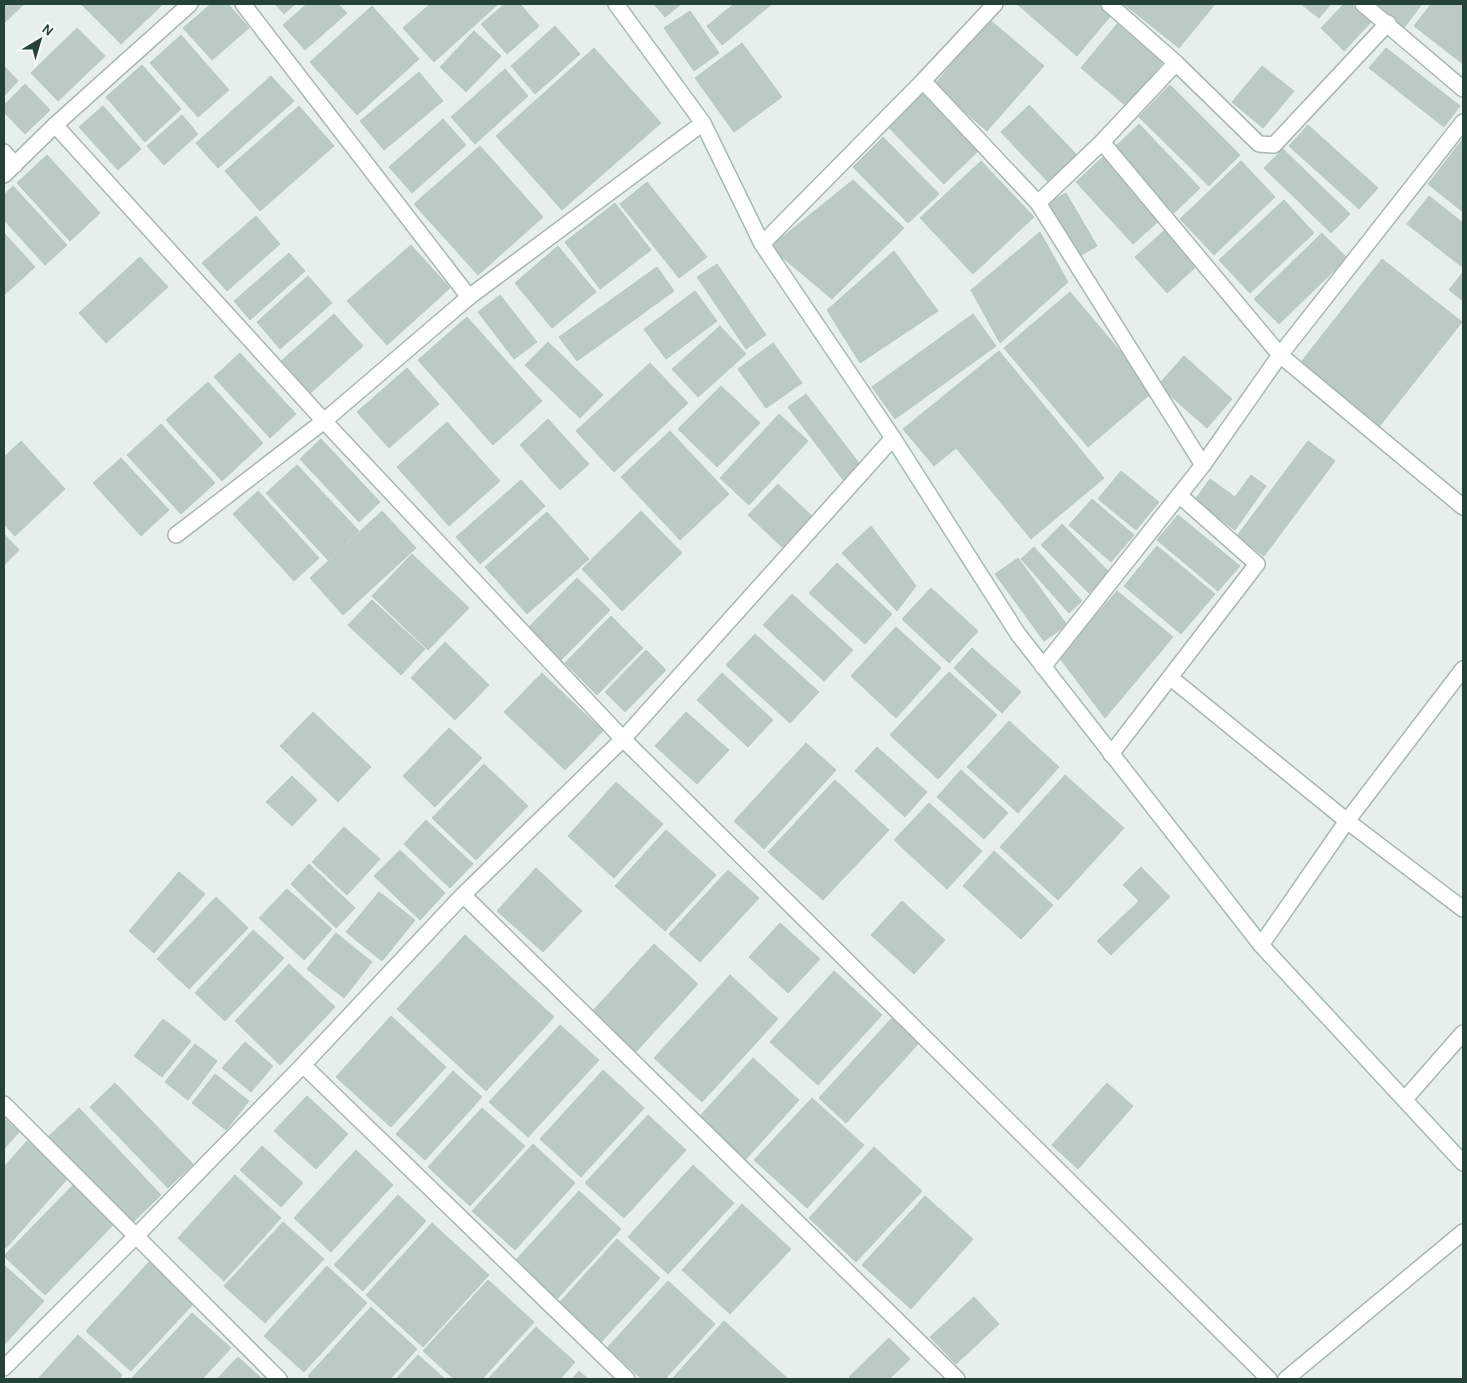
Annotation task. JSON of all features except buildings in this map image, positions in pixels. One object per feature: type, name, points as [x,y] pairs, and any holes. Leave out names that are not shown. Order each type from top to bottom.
[{"type":"street","points":[[4,152],[9,170],[55,124],[190,4]]},
{"type":"street","points":[[244,4],[469,297]]},
{"type":"street","points":[[616,4],[703,123],[762,244],[893,438],[1018,634],[1261,945],[1463,1163]]},
{"type":"street","points":[[762,244],[923,81],[995,4]]},
{"type":"street","points":[[1109,4],[1176,63],[1260,144],[1274,145],[1388,23]]},
{"type":"street","points":[[1363,4],[1388,23],[1463,89]]},
{"type":"street","points":[[1038,203],[1102,142],[1176,63]]},
{"type":"street","points":[[923,81],[1038,203],[1203,466]]},
{"type":"street","points":[[1043,667],[1203,466],[1280,355],[1463,122]]},
{"type":"street","points":[[176,535],[324,421],[469,297],[703,123]]},
{"type":"street","points":[[55,124],[324,421],[623,739],[1269,1379]]},
{"type":"street","points":[[1102,142],[1280,355],[1463,507]]},
{"type":"street","points":[[4,1368],[303,1065],[464,895],[623,739],[893,438]]},
{"type":"street","points":[[1111,754],[1258,564],[1179,495]]},
{"type":"street","points":[[1261,945],[1347,821],[1463,669]]},
{"type":"street","points":[[1170,678],[1347,821],[1463,909]]},
{"type":"street","points":[[464,895],[957,1379]]},
{"type":"street","points":[[1405,1099],[1463,1033]]},
{"type":"street","points":[[303,1065],[627,1379]]},
{"type":"street","points":[[4,1104],[279,1379]]},
{"type":"street","points":[[1286,1379],[1463,1232]]}]
